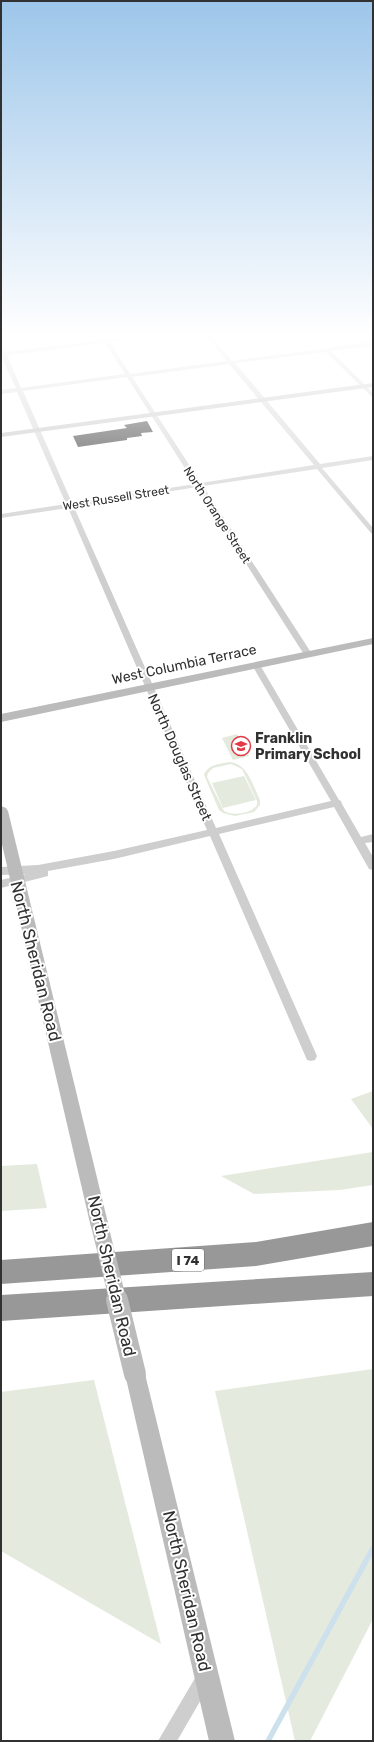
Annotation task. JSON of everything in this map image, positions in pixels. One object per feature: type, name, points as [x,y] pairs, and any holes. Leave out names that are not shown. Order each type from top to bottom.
[{"type":"highway","name":"I 74","points":[[1,1272],[256,1254],[373,1234]]},
{"type":"highway","points":[[1,1308],[373,1284]]},
{"type":"main road","points":[[1,435],[144,415]]},
{"type":"main road","name":"West Columbia Terrace","points":[[1,718],[373,641]]},
{"type":"main road","name":"North Sheridan Road","points":[[1,811],[8,877],[99,1223],[222,1741]]},
{"type":"street","name":"North Douglas Street","points":[[30,415],[311,1056]]},
{"type":"street","name":"North Orange Street","points":[[154,415],[308,654]]},
{"type":"street","points":[[275,415],[373,532]]},
{"type":"street","name":"West Russell Street","points":[[1,516],[373,458]]},
{"type":"street","points":[[256,665],[338,803],[373,866]]},
{"type":"street","points":[[8,877],[114,855],[338,803]]},
{"type":"street","points":[[359,841],[373,838]]},
{"type":"street","points":[[167,1741],[206,1675]]},
{"type":"shaded area","points":[[237,734],[249,756],[233,760],[222,738]]},
{"type":"shaded area","points":[[230,762],[246,771],[252,782],[260,800],[260,805],[254,812],[235,816],[223,813],[219,810],[204,775],[211,767]],"holes":[[[231,764],[242,769],[257,801],[257,805],[246,812],[237,814],[228,813],[224,811],[207,777],[208,773],[213,768]]]},
{"type":"shaded area","points":[[244,776],[256,800],[223,808],[212,783]]},
{"type":"shaded area","points":[[373,1091],[373,1129],[351,1099]]},
{"type":"shaded area","points":[[373,1152],[373,1185],[340,1190],[254,1194],[221,1176]]},
{"type":"shaded area","points":[[37,1164],[47,1208],[1,1211],[1,1166]]},
{"type":"shaded area","points":[[373,1369],[373,1619],[310,1741],[295,1741],[215,1391]]},
{"type":"shaded area","points":[[94,1380],[161,1644],[1,1551],[1,1392]]},
{"type":"building","points":[[147,421],[153,432],[141,433],[142,436],[127,438],[127,440],[78,447],[73,436],[127,428],[124,425]]},
{"type":"waterway","points":[[268,1741],[373,1548]]},
{"type":"place","name":"Franklin Primary School","points":[[241,746]]}]
